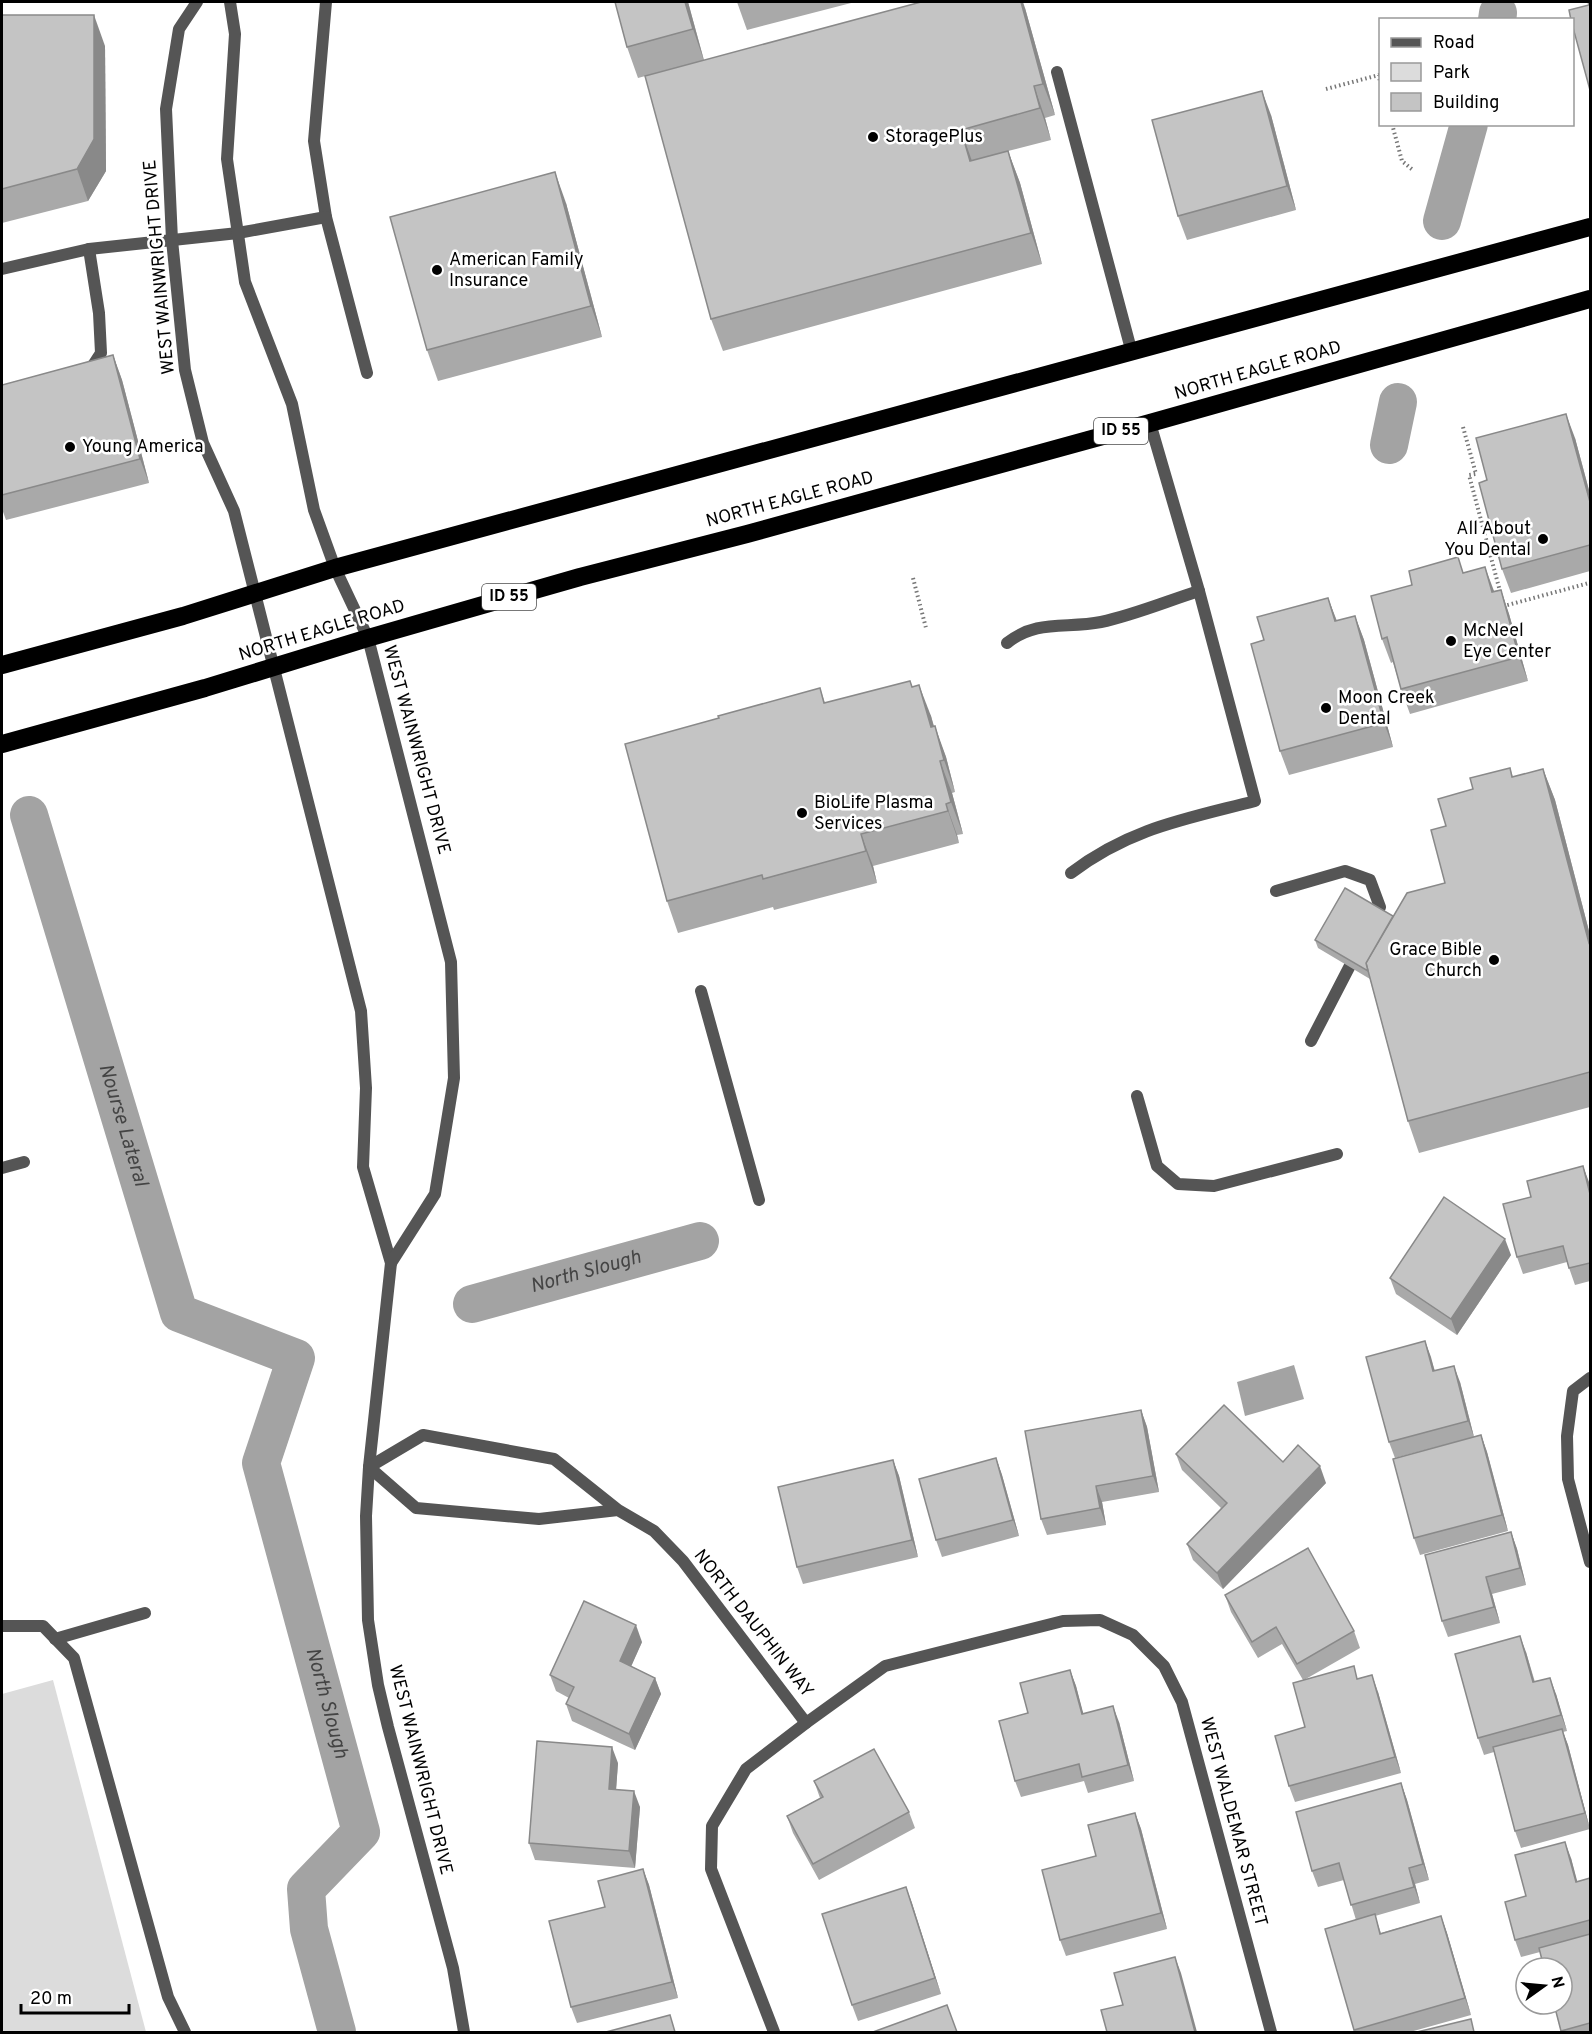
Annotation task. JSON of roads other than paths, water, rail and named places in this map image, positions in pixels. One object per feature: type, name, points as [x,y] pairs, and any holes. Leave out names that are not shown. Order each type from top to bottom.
[{"type":"highway","points":[[2,665],[183,616],[335,568],[1590,227]]},
{"type":"highway","name":"NORTH EAGLE ROAD","points":[[2,744],[274,668],[368,638],[580,577],[747,534],[1590,299]]},
{"type":"street","name":"WEST WAINWRIGHT DRIVE","points":[[197,2],[179,29],[166,109],[172,240],[185,370],[203,443],[234,512],[361,1011],[366,1088],[363,1167],[391,1263],[369,1467],[366,1516],[368,1620],[378,1685],[453,1968],[464,2032]]},
{"type":"street","name":"WEST WAINWRIGHT DRIVE","points":[[230,2],[235,34],[227,159],[245,282],[292,404],[314,510],[335,568],[368,638],[451,962],[454,1078],[435,1194],[391,1263]]},
{"type":"street","points":[[326,2],[314,141],[326,217],[367,373]]},
{"type":"street","points":[[1057,72],[1132,353]]},
{"type":"street","points":[[2,269],[89,249],[238,233],[326,217]]},
{"type":"street","points":[[75,378],[86,375],[101,353],[99,313],[89,249]]},
{"type":"street","points":[[1071,873],[1095,855],[1155,827],[1255,801],[1199,591],[1150,423]]},
{"type":"street","points":[[1007,643],[1018,634],[1032,628],[1100,622],[1199,591]]},
{"type":"street","points":[[1275,891],[1345,871],[1370,880],[1380,907],[1311,1041]]},
{"type":"street","points":[[701,991],[759,1200]]},
{"type":"street","points":[[1137,1096],[1158,1166],[1178,1184],[1214,1186],[1337,1154]]},
{"type":"street","points":[[2,1168],[24,1162]]},
{"type":"street","points":[[1590,1378],[1573,1391],[1567,1436],[1568,1479],[1590,1562]]},
{"type":"street","name":"NORTH DAUPHIN WAY","points":[[369,1467],[423,1435],[554,1459],[618,1510],[654,1531],[683,1561],[806,1723],[885,1666],[1063,1621],[1100,1620],[1133,1635]]},
{"type":"street","points":[[369,1467],[416,1508],[539,1519],[618,1510]]},
{"type":"street","points":[[55,1638],[145,1613]]},
{"type":"street","points":[[2,1626],[43,1626],[74,1658],[168,1997],[185,2032]]},
{"type":"street","name":"WEST WALDEMAR STREET","points":[[1133,1635],[1164,1666],[1182,1702],[1271,2032]]},
{"type":"street","points":[[774,2032],[711,1869],[712,1826],[746,1769],[806,1723]]},
{"type":"waterway","name":"North Slough","points":[[1497,18],[1498,13]]},
{"type":"waterway","name":"North Slough","points":[[1442,221],[1468,126]]},
{"type":"waterway","name":"North Slough","points":[[1389,445],[1398,402]]},
{"type":"waterway","name":"North Slough","points":[[29,815],[179,1313],[296,1358],[261,1463],[361,1832],[306,1889],[309,1929],[337,2032]]},
{"type":"waterway","name":"North Slough","points":[[472,1304],[700,1241]]},
{"type":"place","name":"StoragePlus","points":[[873,137]]},
{"type":"place","name":"American Family Insurance","points":[[437,270]]},
{"type":"place","name":"Young America","points":[[70,447]]},
{"type":"place","name":"All About You Dental","points":[[1543,539]]},
{"type":"place","name":"McNeel Eye Center","points":[[1451,641]]},
{"type":"place","name":"Moon Creek Dental","points":[[1326,708]]},
{"type":"place","name":"BioLife Plasma Services","points":[[802,813]]},
{"type":"place","name":"Grace Bible Church","points":[[1494,960]]},
{"type":"water label","name":"Nourse Lateral","points":[[122,1125]]}]
